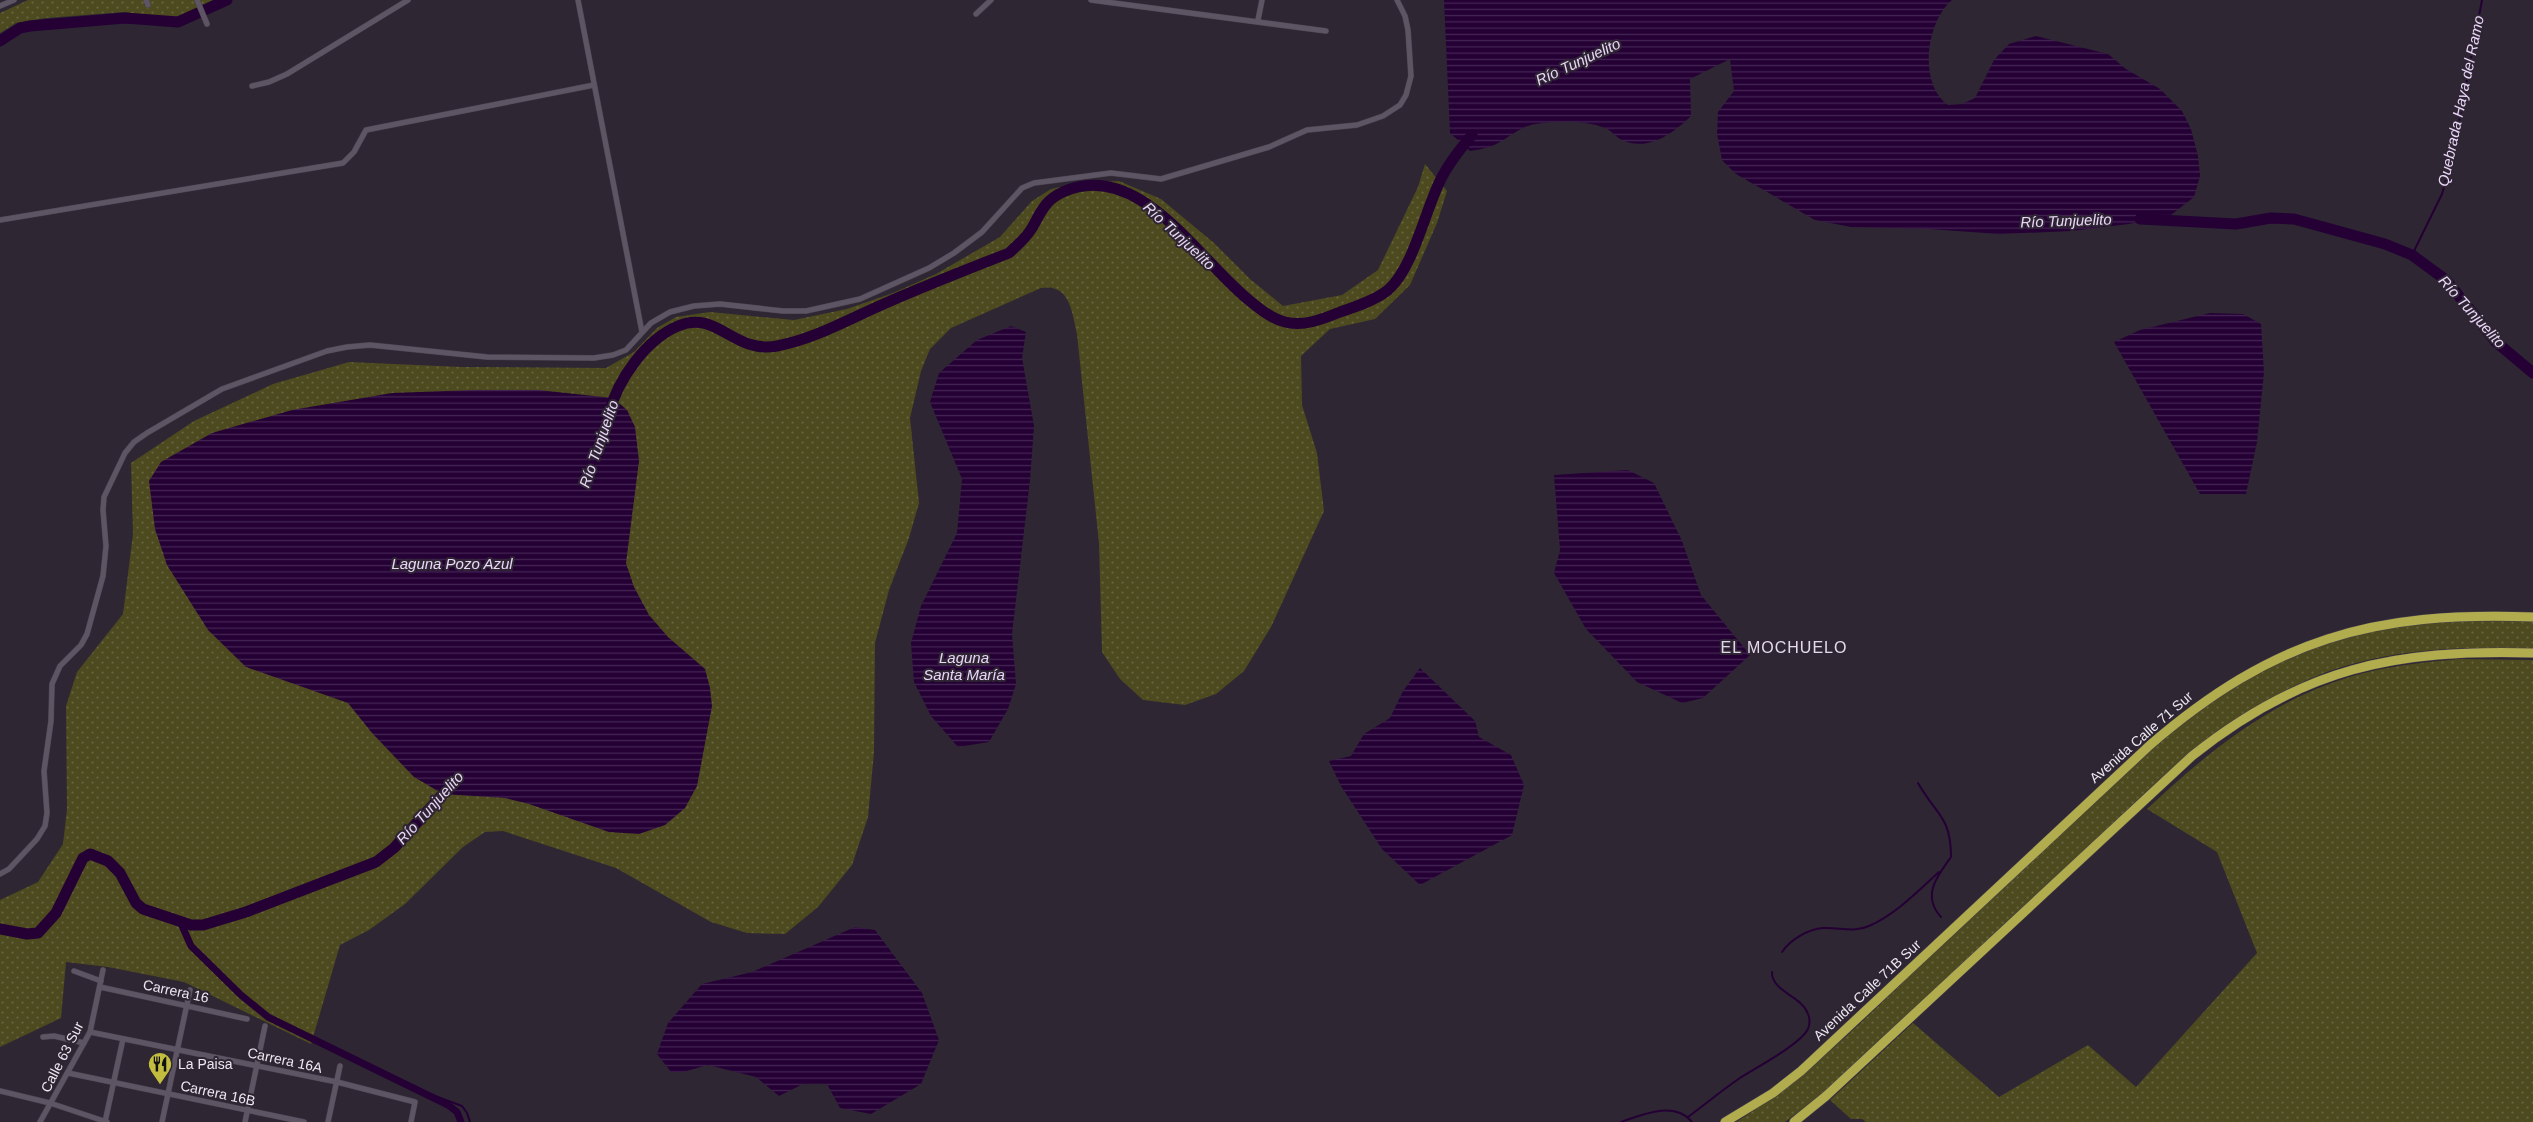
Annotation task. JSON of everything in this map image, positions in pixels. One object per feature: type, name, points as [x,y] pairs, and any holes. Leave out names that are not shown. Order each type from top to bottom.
[{"type":"highway","name":"Avenida Calle 71 Sur","points":[[2019,867],[2174,724],[2213,695],[2261,666],[2317,642],[2384,624],[2450,616],[2533,617]]},
{"type":"highway","points":[[1794,1122],[1826,1096],[2199,750],[2259,708],[2293,691],[2350,670],[2412,657],[2464,652],[2533,653]]},
{"type":"highway","name":"Avenida Calle 71B Sur","points":[[1725,1122],[1766,1097],[1801,1071],[2019,867]]},
{"type":"street","points":[[0,6],[14,0]]},
{"type":"street","points":[[252,86],[269,82],[287,74],[408,0]]},
{"type":"street","points":[[578,0],[642,332]]},
{"type":"street","points":[[976,14],[991,0]]},
{"type":"street","points":[[1091,0],[1258,20],[1326,31]]},
{"type":"street","points":[[1258,20],[1262,0]]},
{"type":"street","points":[[0,874],[9,869],[37,840],[45,826],[47,813],[44,771],[51,721],[52,684],[60,666],[81,645],[87,634],[103,576],[106,546],[103,510],[104,497],[118,465],[134,442],[222,389],[327,350],[370,345],[487,356],[594,358],[613,355],[626,350],[642,332],[670,312],[694,306],[720,304],[782,311],[806,311],[860,299],[929,268],[954,253],[982,232],[1022,188],[1034,184],[1111,173],[1161,179],[1270,147],[1307,130],[1358,125],[1383,116],[1400,104],[1406,95],[1411,76],[1408,30],[1405,16],[1397,0]]},
{"type":"street","points":[[198,2],[207,22]]},
{"type":"street","points":[[0,220],[343,163],[354,152],[366,130],[594,85]]},
{"type":"street","name":"Calle 63 Sur","points":[[40,1122],[90,1032],[103,970]]},
{"type":"street","name":"Carrera 16","points":[[74,971],[100,984],[247,1019]]},
{"type":"street","points":[[162,1122],[190,990]]},
{"type":"street","points":[[245,1122],[265,1026]]},
{"type":"street","name":"Carrera 16A","points":[[90,1032],[337,1082],[415,1102],[411,1122]]},
{"type":"street","points":[[43,1037],[54,1036],[84,1043]]},
{"type":"street","points":[[0,1092],[50,1103],[106,1122],[123,1038]]},
{"type":"street","points":[[328,1122],[340,1066]]},
{"type":"street","name":"Carrera 16B","points":[[68,1073],[304,1122]]},
{"type":"shaded area","points":[[28,0],[213,0],[180,16],[166,18],[124,12],[46,18],[16,23],[0,33],[0,13]]},
{"type":"shaded area","points":[[1425,164],[1447,191],[1437,223],[1410,285],[1375,319],[1330,329],[1301,356],[1302,405],[1317,453],[1324,511],[1271,627],[1244,671],[1216,694],[1185,705],[1143,700],[1120,679],[1102,652],[1099,543],[1077,334],[1071,308],[1064,295],[1058,290],[1041,288],[951,328],[930,349],[921,371],[910,418],[919,503],[909,538],[889,590],[875,643],[874,752],[868,817],[852,865],[818,907],[785,934],[747,933],[711,922],[616,868],[503,831],[485,832],[463,847],[405,904],[369,930],[340,945],[311,1044],[184,982],[108,967],[66,962],[61,1018],[0,1047],[0,900],[38,882],[63,844],[67,809],[66,706],[77,672],[123,614],[133,534],[131,463],[194,421],[273,384],[349,362],[461,367],[606,368],[634,352],[657,328],[676,317],[710,312],[794,320],[847,309],[893,293],[936,274],[1000,237],[1032,201],[1051,189],[1081,183],[1119,181],[1161,199],[1214,243],[1250,279],[1283,306],[1342,295],[1378,270],[1418,187]]},
{"type":"shaded area","points":[[2473,619],[2533,621],[2533,649],[2429,650],[2377,658],[2327,672],[2288,689],[2251,709],[2217,732],[2154,785],[1828,1090],[1785,1122],[1736,1122],[1789,1085],[1838,1044],[2132,767],[2209,702],[2252,675],[2278,662],[2332,642],[2416,624]]},
{"type":"shaded area","points":[[2458,659],[2533,660],[2533,1122],[1866,1122],[1862,1119],[1851,1119],[1830,1100],[1913,1023],[1999,1097],[2088,1045],[2136,1087],[2257,953],[2217,852],[2147,809],[2222,744],[2277,708],[2305,694],[2336,681],[2368,672]]},
{"type":"water","points":[[1444,0],[1952,0],[1943,10],[1936,23],[1931,37],[1929,53],[1932,83],[1938,95],[1948,105],[1962,104],[1975,98],[1994,60],[2009,44],[2036,36],[2108,54],[2126,69],[2160,89],[2182,111],[2191,129],[2198,156],[2200,176],[2194,197],[2171,215],[2129,224],[2071,231],[1999,234],[1929,229],[1851,227],[1815,220],[1736,174],[1722,160],[1717,134],[1718,112],[1734,91],[1730,59],[1690,79],[1691,116],[1676,129],[1658,140],[1640,144],[1630,143],[1597,125],[1580,122],[1553,122],[1523,128],[1495,144],[1470,151],[1450,133]]},
{"type":"water","points":[[2210,313],[2243,314],[2261,324],[2264,372],[2257,442],[2246,494],[2200,494],[2114,342],[2140,330]]},
{"type":"water","name":"Laguna Santa María","points":[[1011,326],[1026,332],[1022,358],[1034,426],[1030,480],[1012,634],[1016,684],[1008,709],[989,742],[958,747],[931,716],[914,682],[911,643],[921,606],[957,533],[962,479],[930,402],[939,373],[977,340]]},
{"type":"water","name":"Laguna Pozo Azul","points":[[538,390],[613,398],[627,410],[635,427],[639,461],[626,563],[634,587],[649,615],[668,637],[705,669],[712,706],[697,786],[685,808],[665,825],[639,834],[609,832],[529,804],[505,798],[443,794],[414,777],[372,733],[348,703],[246,667],[208,630],[167,565],[155,529],[149,481],[161,462],[212,433],[292,410],[392,393]]},
{"type":"water","points":[[1628,470],[1654,483],[1682,541],[1701,595],[1750,655],[1703,698],[1682,703],[1637,682],[1586,629],[1554,573],[1560,550],[1554,475]]},
{"type":"water","points":[[1420,668],[1475,721],[1479,737],[1511,755],[1524,785],[1512,835],[1420,885],[1382,849],[1341,786],[1329,761],[1351,756],[1364,734],[1390,718],[1403,691]]},
{"type":"water","points":[[855,927],[875,930],[922,993],[939,1040],[921,1084],[871,1114],[840,1108],[827,1084],[803,1084],[779,1096],[756,1077],[708,1065],[683,1072],[671,1072],[657,1054],[668,1023],[702,984],[752,972]]},
{"type":"waterway","points":[[0,41],[20,28],[30,26],[125,18],[178,22],[227,0]]},
{"type":"waterway","name":"Quebrada Haya del Ramo","points":[[2412,255],[2442,194],[2452,159],[2482,0]]},
{"type":"waterway","name":"Río Tunjuelito","points":[[609,413],[619,387],[634,362],[655,341],[666,332],[678,326],[692,322],[704,323],[748,344],[762,347],[791,343],[833,328],[917,290],[1009,253],[1027,235],[1044,207],[1052,199],[1063,192],[1091,185],[1117,189],[1142,201],[1166,219],[1250,301],[1271,316],[1280,321],[1299,324],[1320,320],[1383,294],[1397,281],[1418,239],[1434,193],[1443,175],[1472,135]]},
{"type":"waterway","name":"Río Tunjuelito","points":[[2140,219],[2236,224],[2271,218],[2294,219],[2385,244],[2412,255],[2446,280],[2496,342],[2533,373]]},
{"type":"waterway","name":"Río Tunjuelito","points":[[0,929],[27,934],[38,933],[56,913],[83,858],[90,854],[108,861],[120,873],[136,903],[143,909],[191,925],[203,925],[246,912],[376,862],[394,848],[453,783]]},
{"type":"waterway","points":[[1918,783],[1945,824],[1950,843],[1951,857],[1937,878],[1932,893],[1932,901],[1941,917]]},
{"type":"waterway","points":[[1782,952],[1795,939],[1811,930],[1823,928],[1858,929],[1879,921],[1906,902],[1939,872]]},
{"type":"waterway","points":[[180,921],[191,946],[241,995],[268,1017],[448,1105],[457,1112],[461,1122]]},
{"type":"waterway","points":[[1688,1117],[1737,1080],[1796,1042],[1808,1029],[1809,1020],[1805,1008],[1776,984],[1772,972]]},
{"type":"waterway","points":[[408,1086],[462,1106],[470,1122]]},
{"type":"waterway","points":[[1621,1122],[1648,1113],[1667,1110],[1685,1115],[1692,1122]]},
{"type":"place","name":"La Paisa","points":[[160,1085]]},
{"type":"district","name":"EL MOCHUELO","points":[[1784,647]]}]
